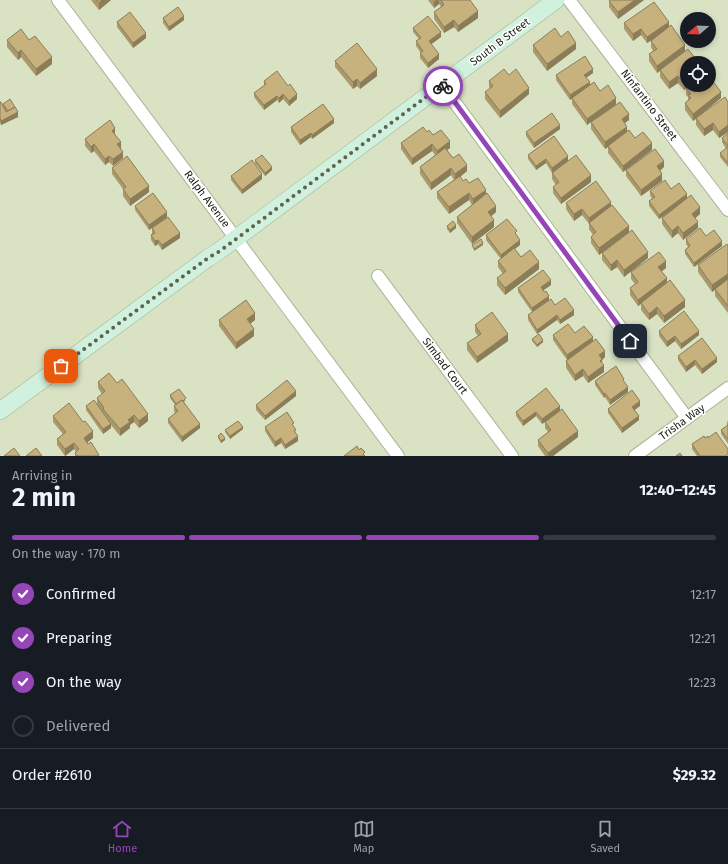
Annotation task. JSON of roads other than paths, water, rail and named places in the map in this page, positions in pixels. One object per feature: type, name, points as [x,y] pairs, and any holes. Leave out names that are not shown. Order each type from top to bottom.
[{"type":"street","name":"Ralph Avenue","points":[[58,0],[398,456]]},
{"type":"street","name":"South B Street","points":[[0,411],[556,0]]},
{"type":"street","name":"Ninfantino Street","points":[[569,0],[728,210]]},
{"type":"street","points":[[442,85],[687,418]]},
{"type":"street","name":"Simbad Court","points":[[378,276],[512,456]]},
{"type":"street","name":"Trisha Way","points":[[635,456],[728,388]]}]
